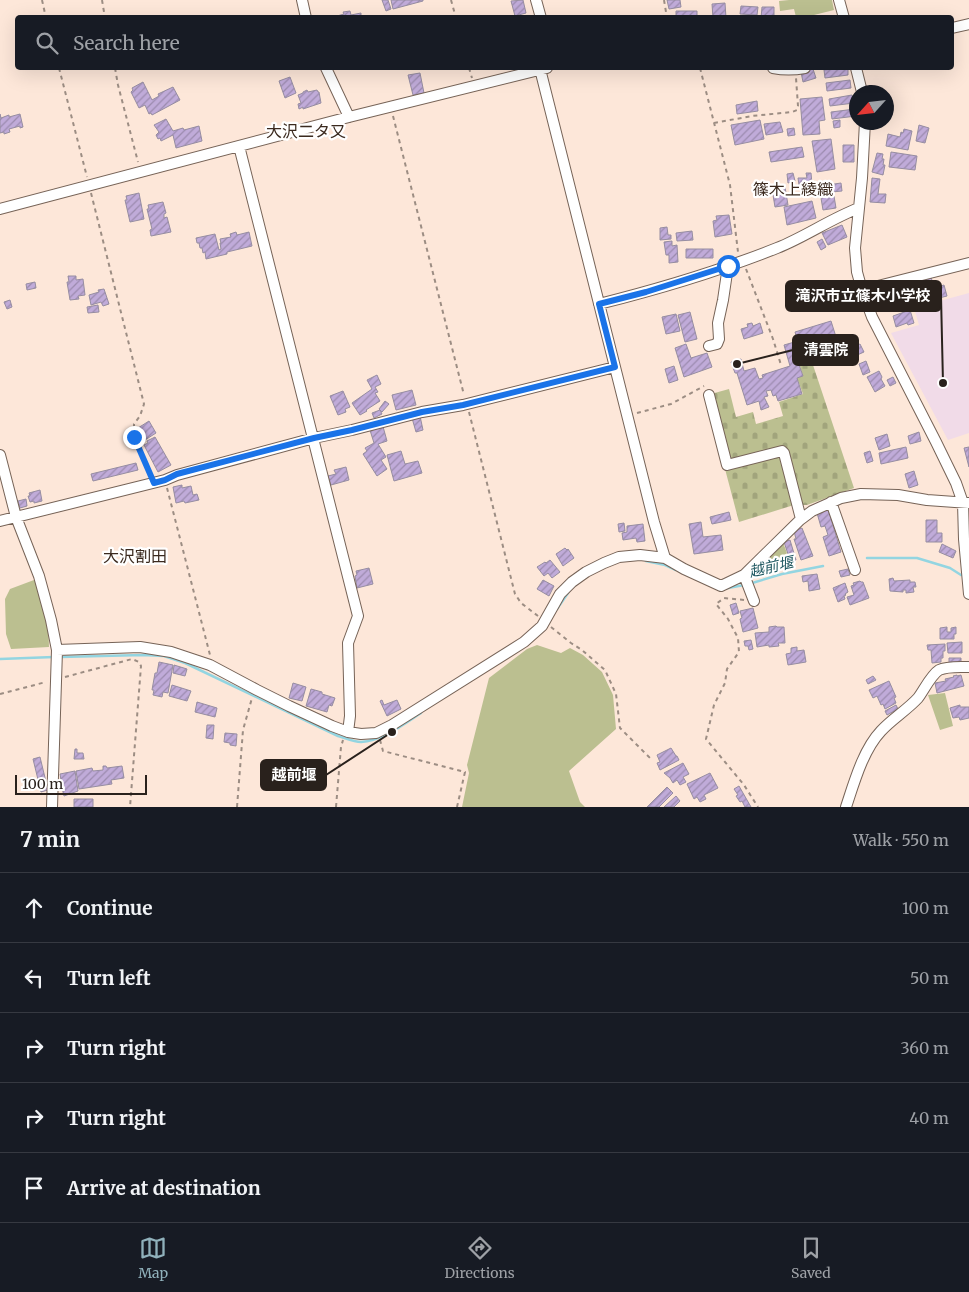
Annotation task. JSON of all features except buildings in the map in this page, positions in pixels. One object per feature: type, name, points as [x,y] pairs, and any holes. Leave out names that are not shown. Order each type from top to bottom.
[{"type":"street","points":[[302,0],[305,15]]},
{"type":"street","points":[[536,0],[541,15]]},
{"type":"street","points":[[839,0],[843,15]]},
{"type":"street","points":[[954,28],[969,24]]},
{"type":"street","points":[[327,70],[349,117]]},
{"type":"street","points":[[0,209],[535,70]]},
{"type":"street","points":[[543,70],[599,304],[654,522],[665,558]]},
{"type":"street","points":[[856,70],[860,85]]},
{"type":"street","points":[[865,130],[855,248],[857,272],[872,317],[966,503],[964,539],[969,591]]},
{"type":"street","points":[[239,146],[358,616],[348,642],[350,716],[348,732]]},
{"type":"street","points":[[599,304],[646,292],[778,248],[859,208]]},
{"type":"street","points":[[862,290],[969,263]]},
{"type":"street","points":[[709,346],[717,344],[719,339],[718,323],[728,266]]},
{"type":"street","points":[[0,521],[154,483],[177,474],[314,438],[422,412],[467,404],[615,367]]},
{"type":"street","points":[[708,396],[727,465],[782,451],[801,519]]},
{"type":"street","points":[[0,456],[16,517],[38,576],[51,620],[57,655],[52,807]]},
{"type":"street","points":[[57,655],[140,647],[170,652],[210,665],[288,706],[332,726],[348,732],[361,734],[376,733],[392,725],[524,642],[542,626],[548,625],[560,594],[572,582],[592,569],[619,557],[640,555],[665,558],[721,586],[746,580],[801,519],[841,498],[861,494],[898,494],[927,500],[966,503]]},
{"type":"street","points":[[831,502],[854,570]]},
{"type":"street","points":[[746,580],[754,601]]},
{"type":"street","points":[[846,807],[866,754],[881,730],[909,707],[941,669],[969,667]]},
{"type":"path","points":[[42,0],[45,15]]},
{"type":"path","points":[[102,0],[104,15]]},
{"type":"path","points":[[451,0],[455,15]]},
{"type":"path","points":[[664,0],[666,15]]},
{"type":"path","points":[[60,70],[144,404],[140,416],[134,424],[134,437],[154,483]]},
{"type":"path","points":[[115,70],[141,172]]},
{"type":"path","points":[[701,70],[730,185],[741,261],[773,339],[781,365]]},
{"type":"path","points":[[714,123],[796,110],[798,106],[800,70]]},
{"type":"path","points":[[390,107],[516,594],[521,603],[605,670],[616,694],[620,728],[652,760]]},
{"type":"path","points":[[627,416],[671,404],[706,386],[708,396]]},
{"type":"path","points":[[165,480],[210,654],[210,665]]},
{"type":"path","points":[[754,601],[724,598],[716,604],[728,619],[738,638],[739,652],[727,669],[725,683],[714,705],[706,739],[744,786],[758,807]]},
{"type":"path","points":[[0,694],[132,660],[139,662],[142,666],[130,807]]},
{"type":"path","points":[[237,807],[243,730],[251,700]]},
{"type":"path","points":[[336,807],[340,747],[342,743]]},
{"type":"path","points":[[381,743],[383,751],[466,772],[457,807]]},
{"type":"shaded area","points":[[969,293],[969,433],[948,440],[891,333],[919,325],[914,308]]},
{"type":"green space","points":[[832,0],[834,10],[814,15],[796,15],[794,9],[780,11],[779,1]]},
{"type":"green space","points":[[811,359],[854,488],[807,505],[800,505],[785,446],[728,460],[711,394],[729,389],[736,417],[753,412],[756,424],[783,416],[779,402],[803,394],[797,378],[803,376],[799,363]]},
{"type":"green space","points":[[777,455],[781,457],[794,505],[739,522],[725,469]]},
{"type":"green space","points":[[782,540],[787,553],[785,555],[788,565],[756,574],[754,570]]},
{"type":"green space","points":[[34,580],[37,582],[43,606],[49,647],[11,649],[6,634],[5,599],[10,589]]},
{"type":"green space","points":[[537,645],[561,653],[570,648],[583,655],[602,672],[613,695],[616,729],[569,771],[580,802],[585,807],[462,807],[469,773],[467,765],[489,678],[527,649]]},
{"type":"green space","points":[[945,693],[953,726],[940,730],[928,695]]},
{"type":"waterway","points":[[867,558],[917,558],[950,568],[961,575]]},
{"type":"waterway","name":"越前堰","points":[[646,561],[665,565],[676,570]]},
{"type":"waterway","name":"越前堰","points":[[749,584],[782,574],[823,566]]},
{"type":"waterway","name":"越前堰","points":[[723,589],[744,585]]},
{"type":"waterway","name":"越前堰","points":[[557,609],[568,593]]},
{"type":"waterway","name":"越前堰","points":[[60,657],[164,656],[185,663],[338,736],[358,742],[377,739],[421,713]]},
{"type":"waterway","name":"越前堰","points":[[0,659],[54,657]]},
{"type":"place","name":"清雲院","points":[[737,364]]},
{"type":"place","name":"滝沢市立篠木小学校","points":[[943,383]]},
{"type":"place","name":"越前堰","points":[[392,732]]},
{"type":"district","name":"大沢二タ又","points":[[306,131]]},
{"type":"district","name":"篠木上綾織","points":[[793,189]]},
{"type":"district","name":"大沢割田","points":[[135,556]]},
{"type":"route","points":[[134,437],[154,483],[177,474],[314,438],[422,412],[463,405],[615,367],[599,304],[646,292],[728,266]]}]
